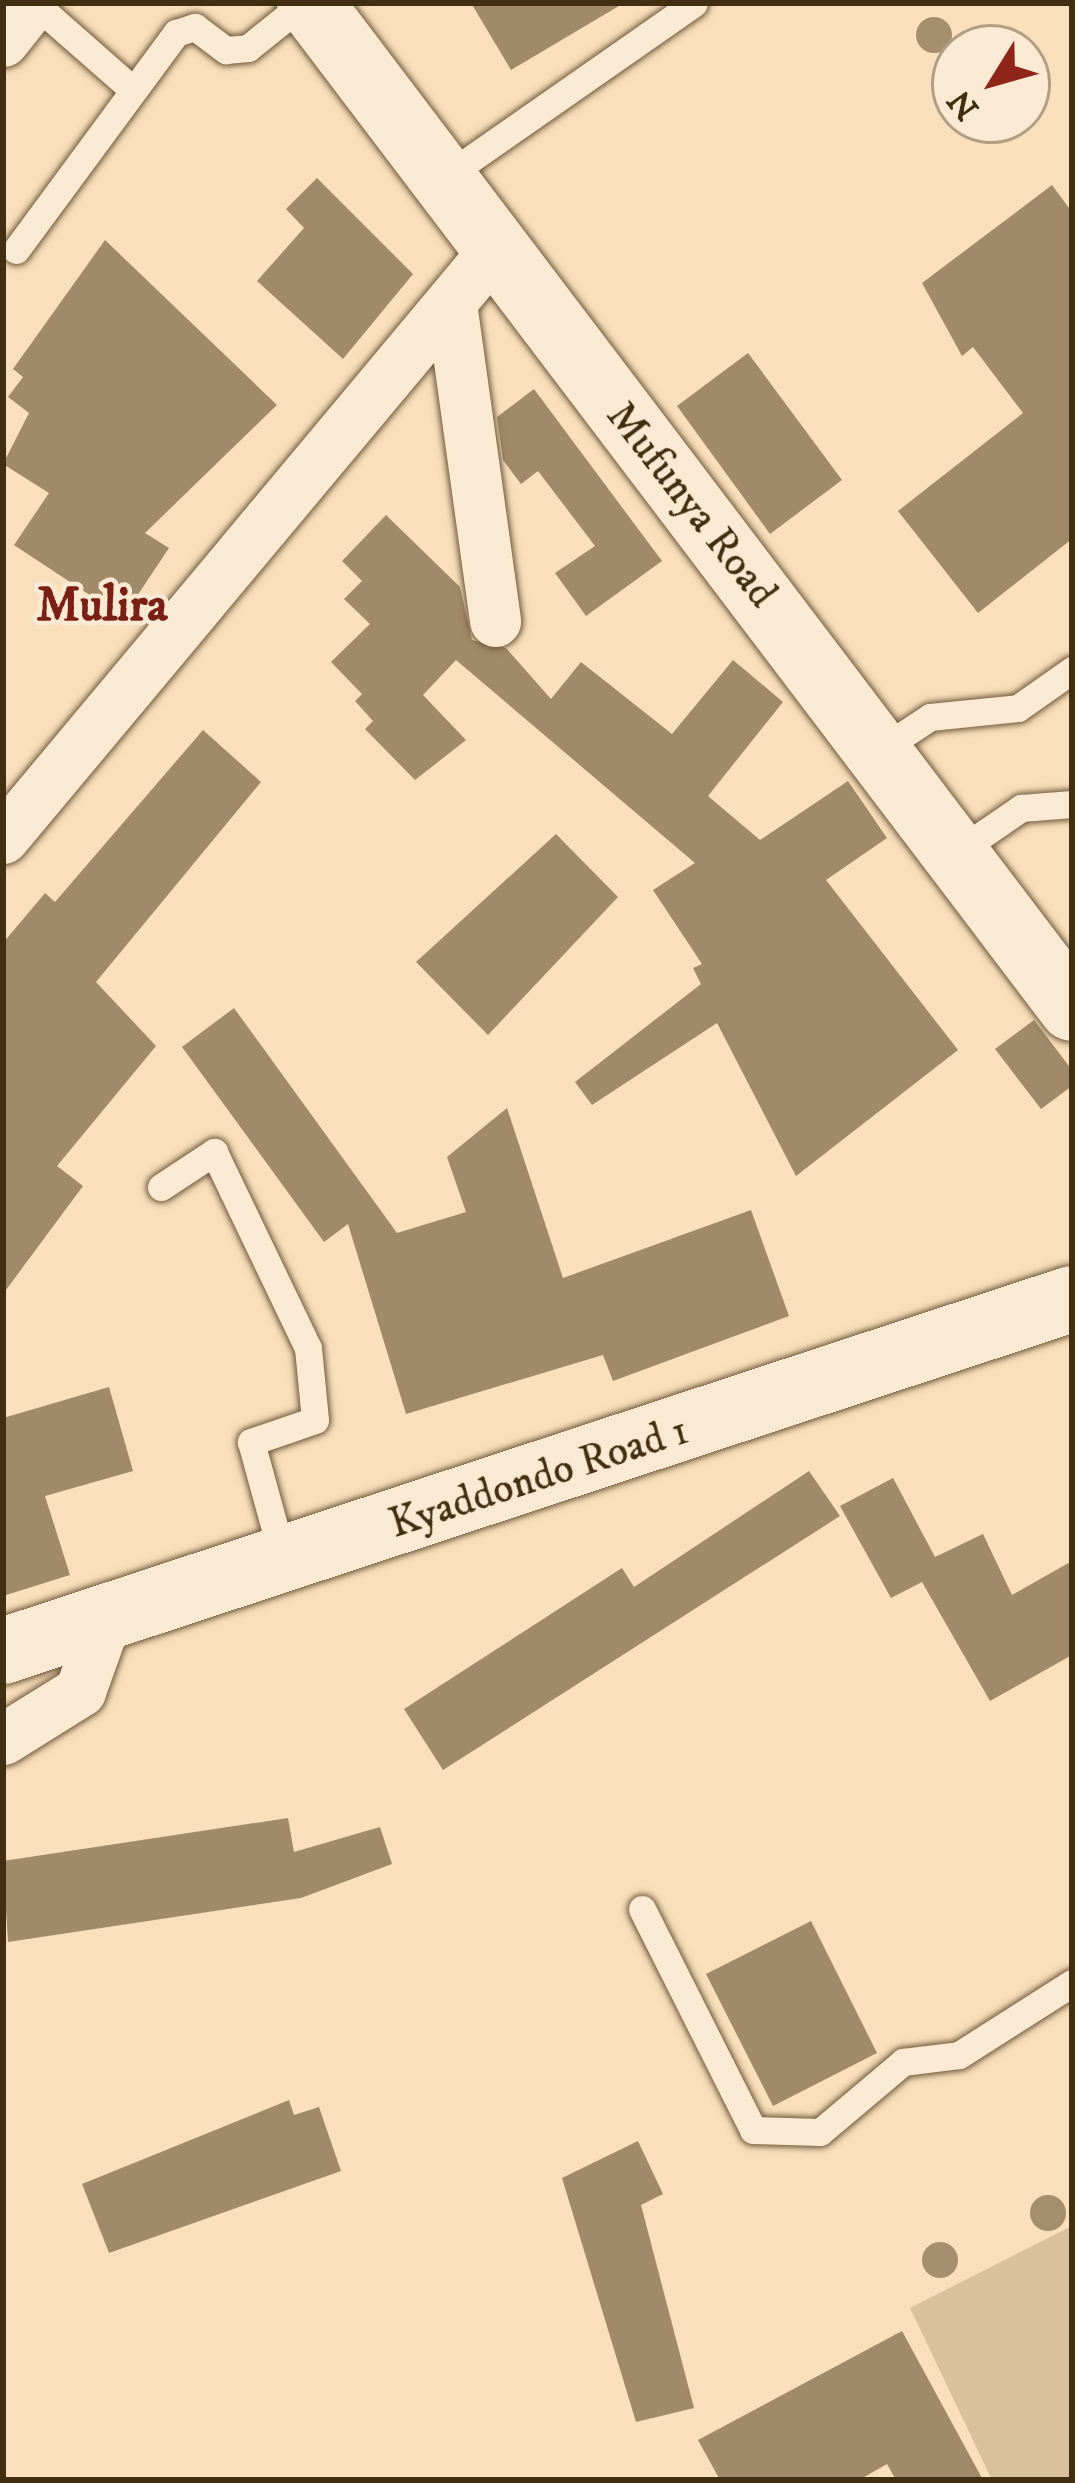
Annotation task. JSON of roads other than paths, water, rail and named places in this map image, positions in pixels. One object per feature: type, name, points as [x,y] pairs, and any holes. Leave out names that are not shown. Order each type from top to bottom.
[{"type":"street","points":[[3,41],[33,3]]},
{"type":"street","name":"Mufunya Road","points":[[307,3],[1072,1008]]},
{"type":"street","points":[[3,838],[495,249]]},
{"type":"street","points":[[451,303],[495,622]]},
{"type":"street","name":"Kyaddondo Road 1","points":[[3,1651],[1072,1299]]},
{"type":"street","points":[[3,1738],[80,1691],[104,1621]]},
{"type":"lane","points":[[33,3],[133,90]]},
{"type":"lane","points":[[16,250],[176,33],[195,27],[226,50],[248,48],[307,3]]},
{"type":"lane","points":[[442,179],[694,3]]},
{"type":"lane","points":[[880,751],[931,716],[1018,708],[1072,670]]},
{"type":"lane","points":[[957,852],[1021,808],[1072,804]]},
{"type":"lane","points":[[161,1187],[214,1152],[308,1348],[315,1420],[251,1442],[284,1562]]},
{"type":"lane","points":[[642,1909],[753,2130],[820,2132],[903,2062],[959,2055],[1072,1983]]},
{"type":"district","name":"Mulira","points":[[102,607]]}]
